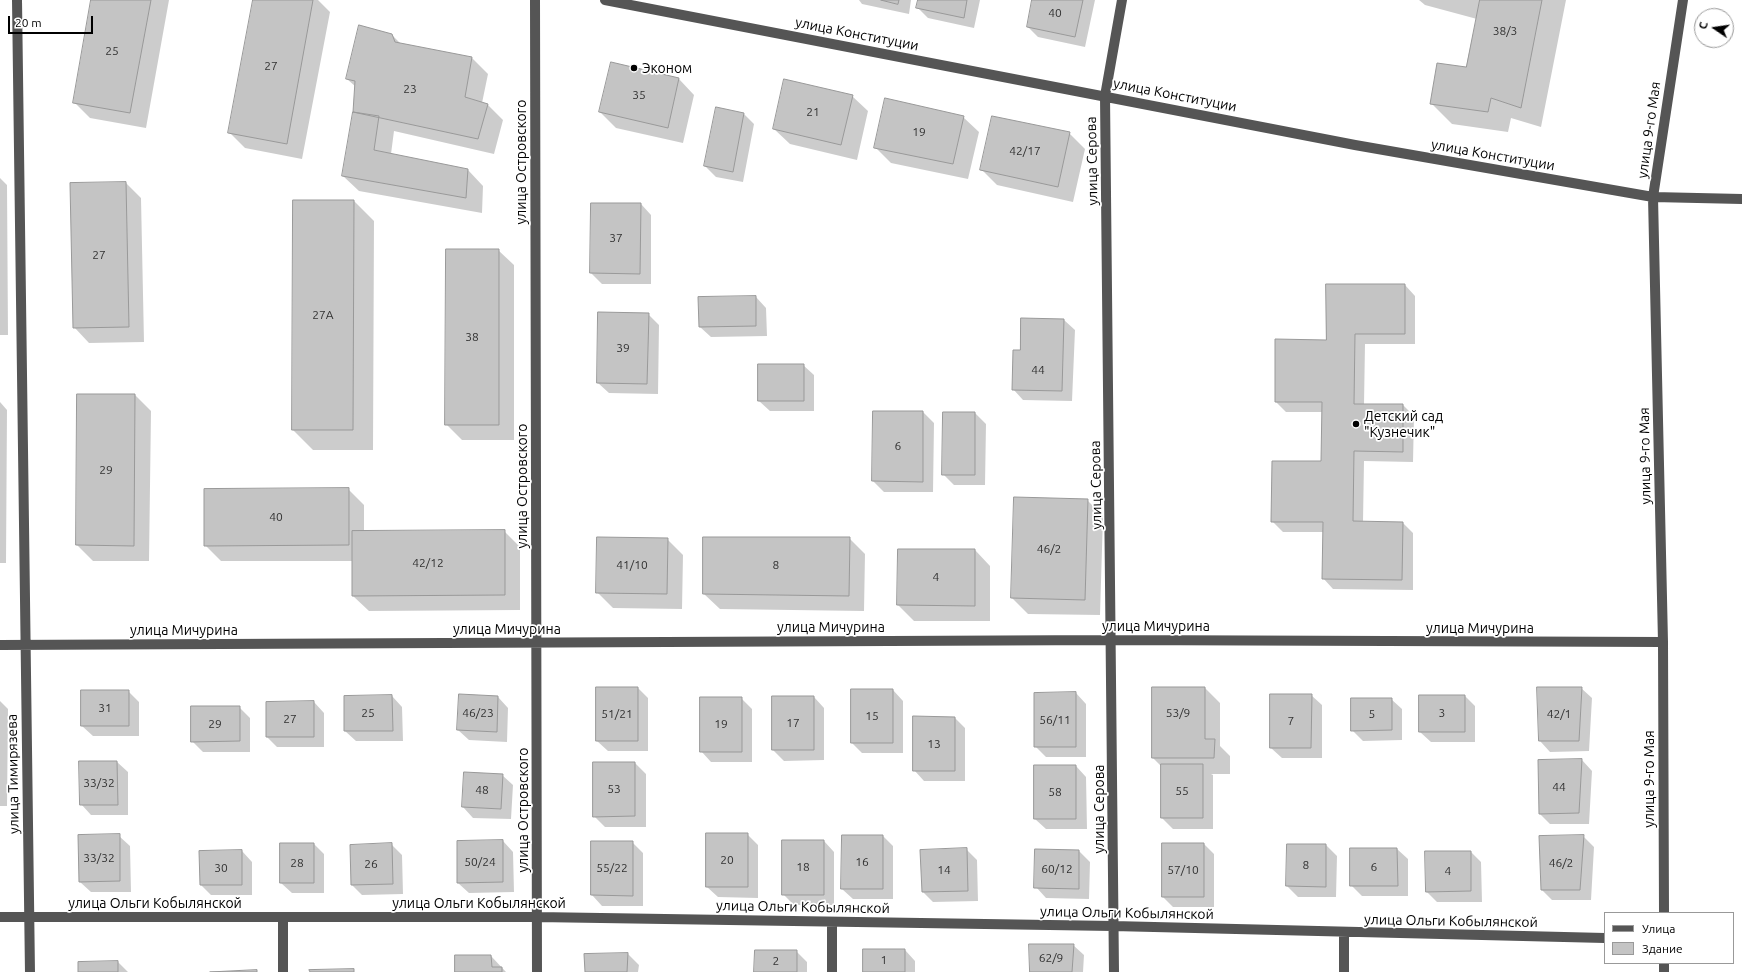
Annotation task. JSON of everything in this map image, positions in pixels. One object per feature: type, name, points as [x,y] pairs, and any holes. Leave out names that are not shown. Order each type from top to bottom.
[{"type":"street","name":"улица Тимирязева","points":[[17,0],[24,645],[30,972]]},
{"type":"street","name":"улица Островского","points":[[535,0],[537,972]]},
{"type":"street","name":"улица Конституции","points":[[605,0],[1355,145],[1653,197],[1742,199]]},
{"type":"street","name":"улица Серова","points":[[1114,972],[1105,96],[1122,0]]},
{"type":"street","name":"улица 9-го Мая","points":[[1664,912],[1663,642],[1653,197],[1683,0]]},
{"type":"street","name":"улица Мичурина","points":[[0,645],[1111,640],[1663,642]]},
{"type":"street","name":"улица Ольги Кобылянской","points":[[0,917],[537,917],[1113,926],[1604,938]]},
{"type":"street","points":[[283,917],[283,972]]},
{"type":"street","points":[[832,922],[832,972]]},
{"type":"street","points":[[1344,932],[1344,972]]},
{"type":"building","points":[[91,0],[151,0],[130,113],[73,103]]},
{"type":"building","points":[[253,0],[313,0],[287,144],[228,133]]},
{"type":"building","points":[[881,0],[899,0],[898,4]]},
{"type":"building","points":[[918,0],[967,0],[964,18],[916,8]]},
{"type":"building","points":[[1032,0],[1083,0],[1075,37],[1027,27]]},
{"type":"building","points":[[1480,0],[1542,0],[1521,108],[1491,98],[1488,112],[1430,104],[1437,63],[1466,67]]},
{"type":"building","points":[[359,25],[392,34],[395,42],[472,57],[465,97],[488,104],[478,139],[353,112],[355,81],[346,79]]},
{"type":"building","points":[[611,62],[679,78],[668,128],[599,112]]},
{"type":"building","points":[[784,79],[853,95],[841,145],[773,129]]},
{"type":"building","points":[[885,98],[964,116],[953,164],[874,148]]},
{"type":"building","points":[[716,107],[744,113],[733,172],[704,166]]},
{"type":"building","points":[[353,112],[379,116],[374,150],[468,169],[466,198],[342,176]]},
{"type":"building","points":[[992,116],[1070,132],[1058,187],[980,170]]},
{"type":"building","points":[[126,182],[129,327],[73,328],[70,183]]},
{"type":"building","points":[[293,200],[354,200],[353,430],[292,430]]},
{"type":"building","points":[[591,203],[641,203],[640,274],[590,273]]},
{"type":"building","points":[[446,249],[499,249],[499,425],[445,425]]},
{"type":"building","points":[[1326,284],[1405,284],[1405,334],[1355,334],[1354,404],[1403,404],[1403,452],[1354,451],[1353,521],[1403,522],[1402,580],[1322,579],[1323,522],[1271,522],[1272,461],[1321,461],[1322,402],[1275,402],[1275,339],[1326,340]]},
{"type":"building","points":[[756,296],[756,326],[699,327],[698,297]]},
{"type":"building","points":[[598,312],[649,313],[647,384],[597,383]]},
{"type":"building","points":[[1021,318],[1064,319],[1062,391],[1012,390],[1013,350],[1020,350]]},
{"type":"building","points":[[758,364],[804,364],[804,401],[758,401]]},
{"type":"building","points":[[77,394],[135,394],[134,546],[76,545]]},
{"type":"building","points":[[873,411],[923,411],[923,482],[872,481]]},
{"type":"building","points":[[943,412],[975,412],[975,475],[942,475]]},
{"type":"building","points":[[349,488],[349,545],[204,546],[204,489]]},
{"type":"building","points":[[1014,497],[1088,499],[1085,600],[1011,598]]},
{"type":"building","points":[[505,530],[505,595],[352,596],[352,531]]},
{"type":"building","points":[[597,537],[668,538],[667,594],[596,593]]},
{"type":"building","points":[[703,537],[850,537],[849,596],[703,594]]},
{"type":"building","points":[[898,549],[975,549],[975,606],[897,605]]},
{"type":"building","points":[[596,687],[638,687],[638,741],[596,741]]},
{"type":"building","points":[[1152,687],[1205,687],[1205,739],[1215,739],[1214,758],[1152,758]]},
{"type":"building","points":[[1537,687],[1582,687],[1579,741],[1539,741]]},
{"type":"building","points":[[851,689],[893,689],[893,743],[851,743]]},
{"type":"building","points":[[81,690],[129,690],[129,726],[81,726]]},
{"type":"building","points":[[1076,692],[1076,747],[1034,747],[1034,693]]},
{"type":"building","points":[[459,694],[498,696],[497,732],[457,730]]},
{"type":"building","points":[[1270,694],[1312,694],[1311,748],[1270,748]]},
{"type":"building","points":[[392,695],[393,731],[344,731],[344,696]]},
{"type":"building","points":[[1419,695],[1465,695],[1465,732],[1419,732]]},
{"type":"building","points":[[772,696],[814,696],[814,750],[772,750]]},
{"type":"building","points":[[700,697],[742,697],[742,752],[700,752]]},
{"type":"building","points":[[1351,698],[1392,698],[1392,730],[1351,731]]},
{"type":"building","points":[[314,701],[314,737],[266,737],[266,702]]},
{"type":"building","points":[[191,706],[240,706],[240,741],[191,742]]},
{"type":"building","points":[[913,716],[955,717],[955,771],[913,771]]},
{"type":"building","points":[[1582,759],[1579,813],[1539,814],[1538,760]]},
{"type":"building","points":[[79,761],[117,761],[118,805],[80,805]]},
{"type":"building","points":[[593,762],[635,762],[635,816],[593,817]]},
{"type":"building","points":[[1161,764],[1203,764],[1203,818],[1161,818]]},
{"type":"building","points":[[1034,765],[1076,765],[1076,819],[1034,819]]},
{"type":"building","points":[[464,772],[503,774],[501,809],[462,807]]},
{"type":"building","points":[[706,833],[748,833],[748,887],[706,887]]},
{"type":"building","points":[[120,834],[120,881],[79,882],[78,835]]},
{"type":"building","points":[[842,835],[883,835],[883,889],[841,889]]},
{"type":"building","points":[[1584,835],[1580,890],[1541,890],[1539,836]]},
{"type":"building","points":[[503,840],[503,882],[457,883],[457,841]]},
{"type":"building","points":[[782,840],[824,840],[824,895],[782,895]]},
{"type":"building","points":[[591,841],[633,841],[633,896],[591,895]]},
{"type":"building","points":[[280,843],[314,843],[314,883],[280,883]]},
{"type":"building","points":[[392,843],[393,884],[351,885],[350,845]]},
{"type":"building","points":[[1162,843],[1204,843],[1204,897],[1162,897]]},
{"type":"building","points":[[1287,844],[1326,844],[1326,887],[1286,886]]},
{"type":"building","points":[[967,848],[968,891],[922,892],[920,850]]},
{"type":"building","points":[[1350,848],[1397,848],[1398,886],[1350,886]]},
{"type":"building","points":[[1035,849],[1079,850],[1079,889],[1034,888]]},
{"type":"building","points":[[242,850],[242,885],[200,885],[199,851]]},
{"type":"building","points":[[1425,851],[1471,851],[1471,891],[1426,892]]},
{"type":"building","points":[[1029,944],[1074,944],[1072,972],[1030,972]]},
{"type":"building","points":[[863,949],[905,949],[905,972],[863,972]]},
{"type":"building","points":[[755,950],[797,950],[797,972],[754,972]]},
{"type":"building","points":[[628,953],[627,972],[585,972],[584,954]]},
{"type":"building","points":[[455,955],[491,955],[492,967],[502,967],[502,972],[455,972]]},
{"type":"building","points":[[118,961],[118,972],[78,972],[78,962]]},
{"type":"building","points":[[354,969],[354,972],[310,972],[309,970]]},
{"type":"building","points":[[257,970],[257,972],[210,972]]},
{"type":"place","name":"Эконом","points":[[634,68]]},
{"type":"place","name":"Детский сад \"Кузнечик\"","points":[[1356,424]]}]
